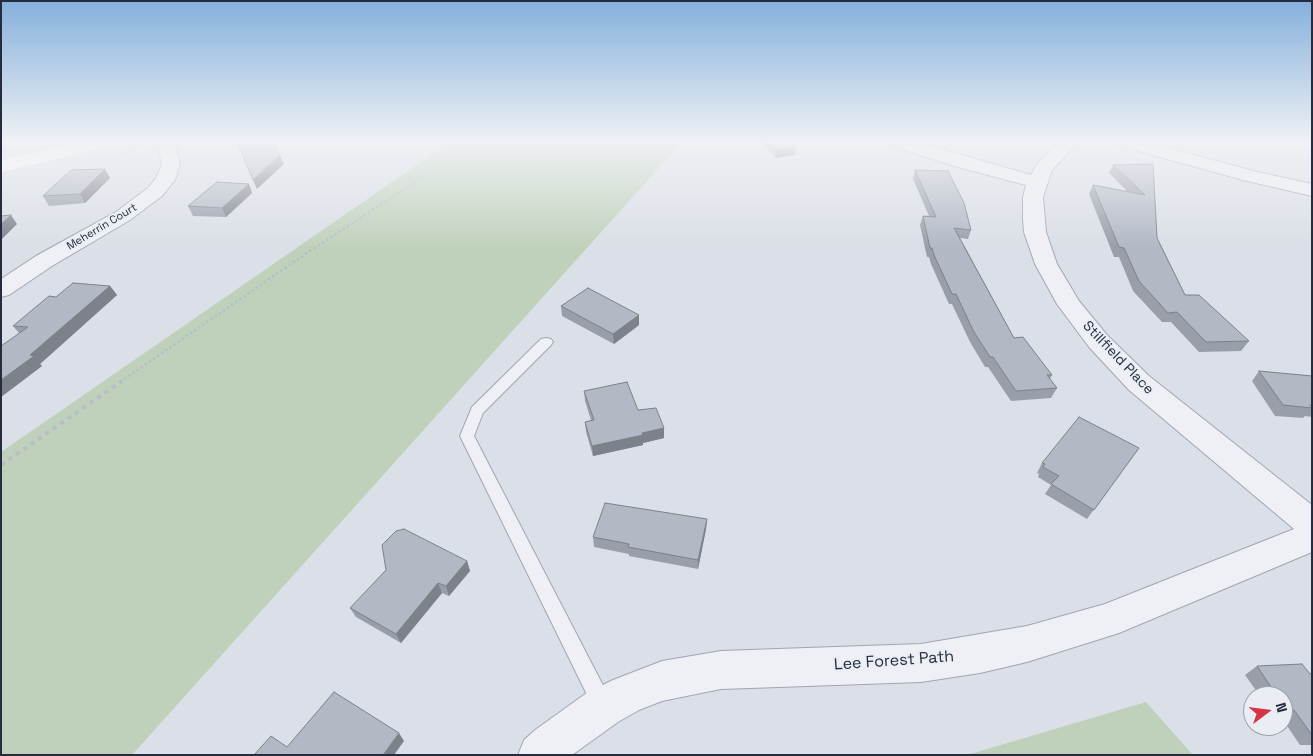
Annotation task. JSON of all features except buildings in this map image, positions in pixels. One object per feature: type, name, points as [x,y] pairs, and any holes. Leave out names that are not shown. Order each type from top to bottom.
[{"type":"street","name":"Meherrin Court","points":[[1,290],[44,261],[123,216],[155,192],[166,177]]},
{"type":"street","points":[[1019,177],[1037,182]]},
{"type":"street","name":"Stillfield Place","points":[[1039,177],[1033,197],[1035,232],[1046,264],[1069,304],[1092,334],[1139,383],[1312,524]]},
{"type":"street","points":[[1256,177],[1312,190]]},
{"type":"street","name":"Lee Forest Path","points":[[539,755],[550,744],[604,707],[627,694],[662,681],[722,670],[920,663],[980,654],[1027,644],[1106,621],[1312,537]]},
{"type":"lane","points":[[546,342],[477,411],[467,436],[604,707]]},
{"type":"path","points":[[1,465],[315,247],[422,177]]},
{"type":"green space","points":[[399,177],[650,177],[132,755],[1,755],[1,452]]},
{"type":"green space","points":[[1146,702],[1193,755],[967,755]]}]
